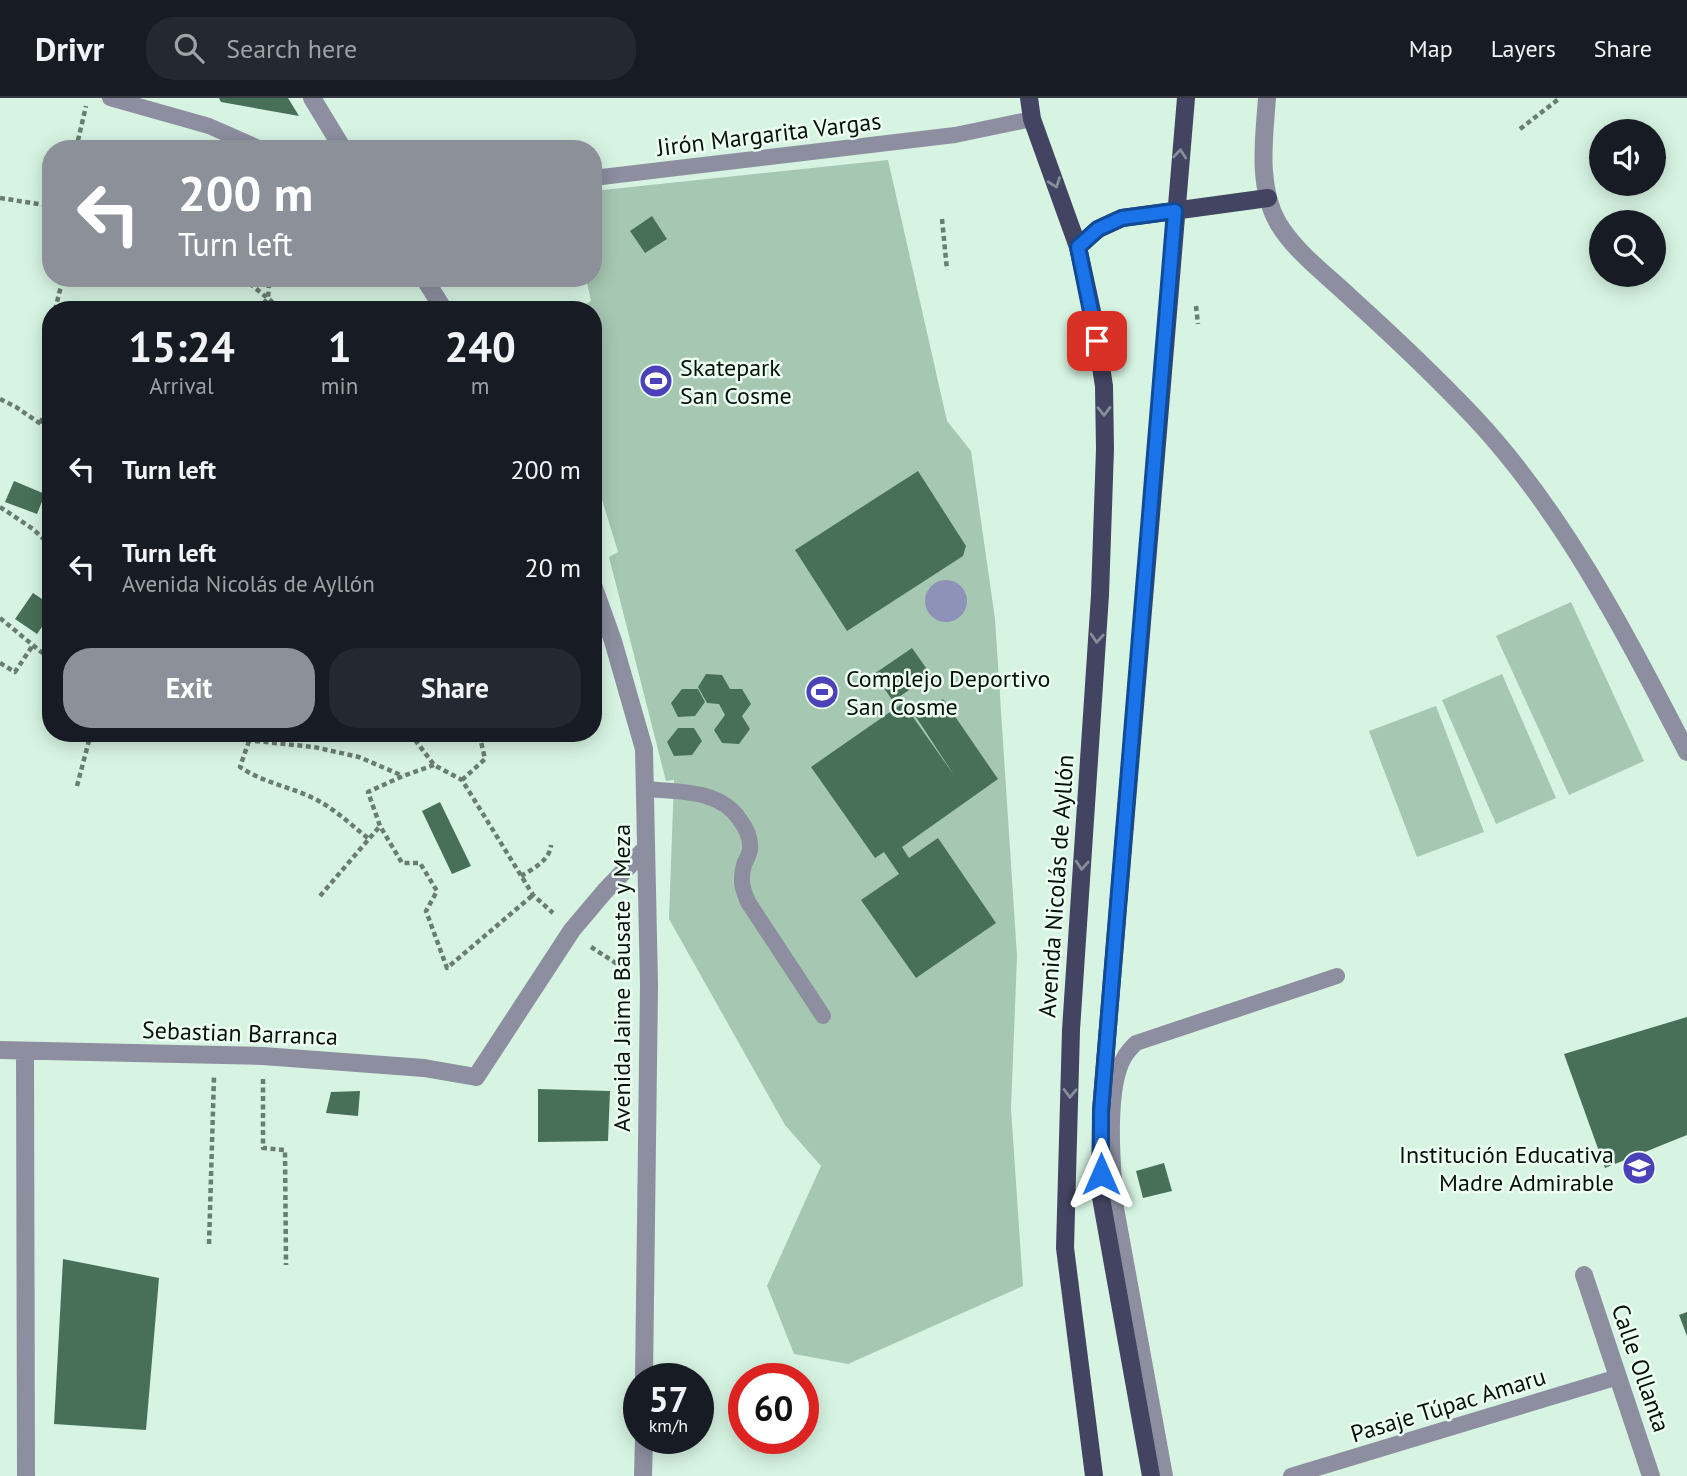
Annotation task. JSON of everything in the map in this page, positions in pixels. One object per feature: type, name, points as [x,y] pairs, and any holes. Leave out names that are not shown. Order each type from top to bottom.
[{"type":"main road","name":"Avenida Nicolás de Ayllón","points":[[1029,98],[1032,119],[1078,247],[1104,386],[1105,449],[1100,595],[1072,1030],[1065,1248],[1094,1476]]},
{"type":"main road","points":[[1151,1476],[1100,1192],[1101,1111],[1186,98]]},
{"type":"main road","points":[[1078,247],[1098,229],[1122,218],[1268,198]]},
{"type":"street","points":[[312,98],[337,140]]},
{"type":"street","points":[[1268,98],[1263,154],[1268,198],[1278,222],[1295,246],[1389,332],[1476,418],[1541,499],[1597,583],[1687,752]]},
{"type":"street","name":"Avenida Jaime Bausate y Meza","points":[[602,612],[644,749],[649,985],[644,1363]]},
{"type":"street","points":[[572,930],[646,848]]},
{"type":"street","name":"Sebastian Barranca","points":[[0,1050],[262,1056],[424,1068],[476,1077],[572,930]]},
{"type":"street","points":[[25,1051],[26,1476]]},
{"type":"street","name":"Calle Ollanta","points":[[1584,1275],[1651,1476]]},
{"type":"street","points":[[643,1476],[644,1454]]},
{"type":"lane","points":[[110,98],[209,126],[241,140]]},
{"type":"lane","name":"Jirón Margarita Vargas","points":[[602,176],[955,135],[1032,119]]},
{"type":"lane","points":[[645,789],[694,793],[718,800],[736,813],[749,832],[750,851],[741,885],[748,902],[824,1016]]},
{"type":"lane","points":[[1165,1476],[1116,1208],[1112,1167],[1112,1117],[1124,1056],[1136,1043],[1337,976]]},
{"type":"lane","name":"Pasaje Túpac Amaru","points":[[1291,1476],[1618,1377]]},
{"type":"path","points":[[78,140],[87,98]]},
{"type":"path","points":[[1520,129],[1560,98]]},
{"type":"path","points":[[0,198],[42,205]]},
{"type":"path","points":[[942,219],[947,270]]},
{"type":"path","points":[[254,287],[272,301]]},
{"type":"path","points":[[266,301],[269,287]]},
{"type":"path","points":[[0,399],[40,423],[42,419]]},
{"type":"path","points":[[0,507],[42,538]]},
{"type":"path","points":[[0,618],[42,652]]},
{"type":"path","points":[[0,663],[15,672],[33,645]]},
{"type":"path","points":[[77,786],[89,742]]},
{"type":"path","points":[[249,742],[240,767],[255,777],[308,795],[327,805],[369,839]]},
{"type":"path","points":[[260,742],[314,747],[359,757],[403,776]]},
{"type":"path","points":[[417,742],[434,765],[462,780],[533,895],[586,944],[649,985]]},
{"type":"path","points":[[462,780],[485,759],[481,742]]},
{"type":"path","points":[[434,765],[368,792],[380,826],[402,863],[421,863],[437,891],[426,911],[447,968],[533,895]]},
{"type":"path","points":[[320,896],[380,826]]},
{"type":"path","points":[[521,876],[541,863],[551,852],[551,845]]},
{"type":"path","points":[[209,1244],[215,1055]]},
{"type":"path","points":[[262,1056],[263,1148],[285,1150],[286,1265]]},
{"type":"green space","name":"Complejo Deportivo San Cosme","points":[[888,160],[947,421],[971,451],[995,619],[1017,956],[1011,1109],[1023,1286],[848,1364],[794,1354],[767,1286],[821,1166],[785,1125],[669,919],[674,780],[666,781],[609,557],[618,552],[602,500],[602,301],[591,301],[588,287],[602,287],[602,190]]},
{"type":"green space","points":[[1571,602],[1644,761],[1569,795],[1496,636]]},
{"type":"green space","points":[[1502,674],[1556,798],[1496,824],[1442,700]]},
{"type":"green space","points":[[1436,706],[1484,832],[1417,857],[1369,731]]},
{"type":"water","points":[[946,580],[961,586],[967,601],[961,616],[946,622],[931,616],[925,601],[931,586]]},
{"type":"building","points":[[219,98],[288,98],[299,116],[221,102]]},
{"type":"building","points":[[652,216],[667,239],[645,253],[630,231]]},
{"type":"building","points":[[918,471],[966,546],[963,556],[847,631],[795,550]]},
{"type":"building","points":[[14,481],[42,493],[37,514],[5,502]]},
{"type":"building","points":[[33,593],[42,599],[42,627],[37,634],[15,619]]},
{"type":"building","points":[[912,648],[931,675],[893,701],[874,674]]},
{"type":"building","points":[[706,674],[722,675],[730,689],[742,689],[751,704],[742,716],[750,729],[739,744],[722,743],[714,730],[725,715],[719,704],[707,703],[698,687]]},
{"type":"building","points":[[682,689],[698,689],[705,702],[695,716],[678,717],[671,703]]},
{"type":"building","points":[[943,699],[998,779],[902,847],[909,858],[938,838],[996,923],[916,978],[861,900],[899,874],[884,852],[875,858],[811,767],[903,703],[954,775],[916,717]]},
{"type":"building","points":[[678,728],[694,728],[702,741],[692,755],[674,756],[667,742]]},
{"type":"building","points":[[440,802],[471,866],[452,874],[422,811]]},
{"type":"building","points":[[1687,1017],[1687,1135],[1605,1168],[1564,1054]]},
{"type":"building","points":[[538,1089],[610,1091],[608,1141],[538,1142]]},
{"type":"building","points":[[360,1091],[358,1116],[326,1113],[331,1092]]},
{"type":"building","points":[[1164,1163],[1172,1191],[1143,1198],[1136,1171]]},
{"type":"building","points":[[63,1259],[159,1278],[146,1430],[54,1424]]},
{"type":"building","points":[[1687,1312],[1687,1336],[1679,1315]]},
{"type":"place","name":"Skatepark San Cosme","points":[[656,381]]},
{"type":"place","name":"Complejo Deportivo San Cosme","points":[[822,692]]},
{"type":"place","name":"Institución Educativa Madre Admirable","points":[[1639,1168]]},
{"type":"route","points":[[1097,341],[1078,247],[1098,229],[1122,218],[1175,211],[1101,1111],[1101,1174]]}]
